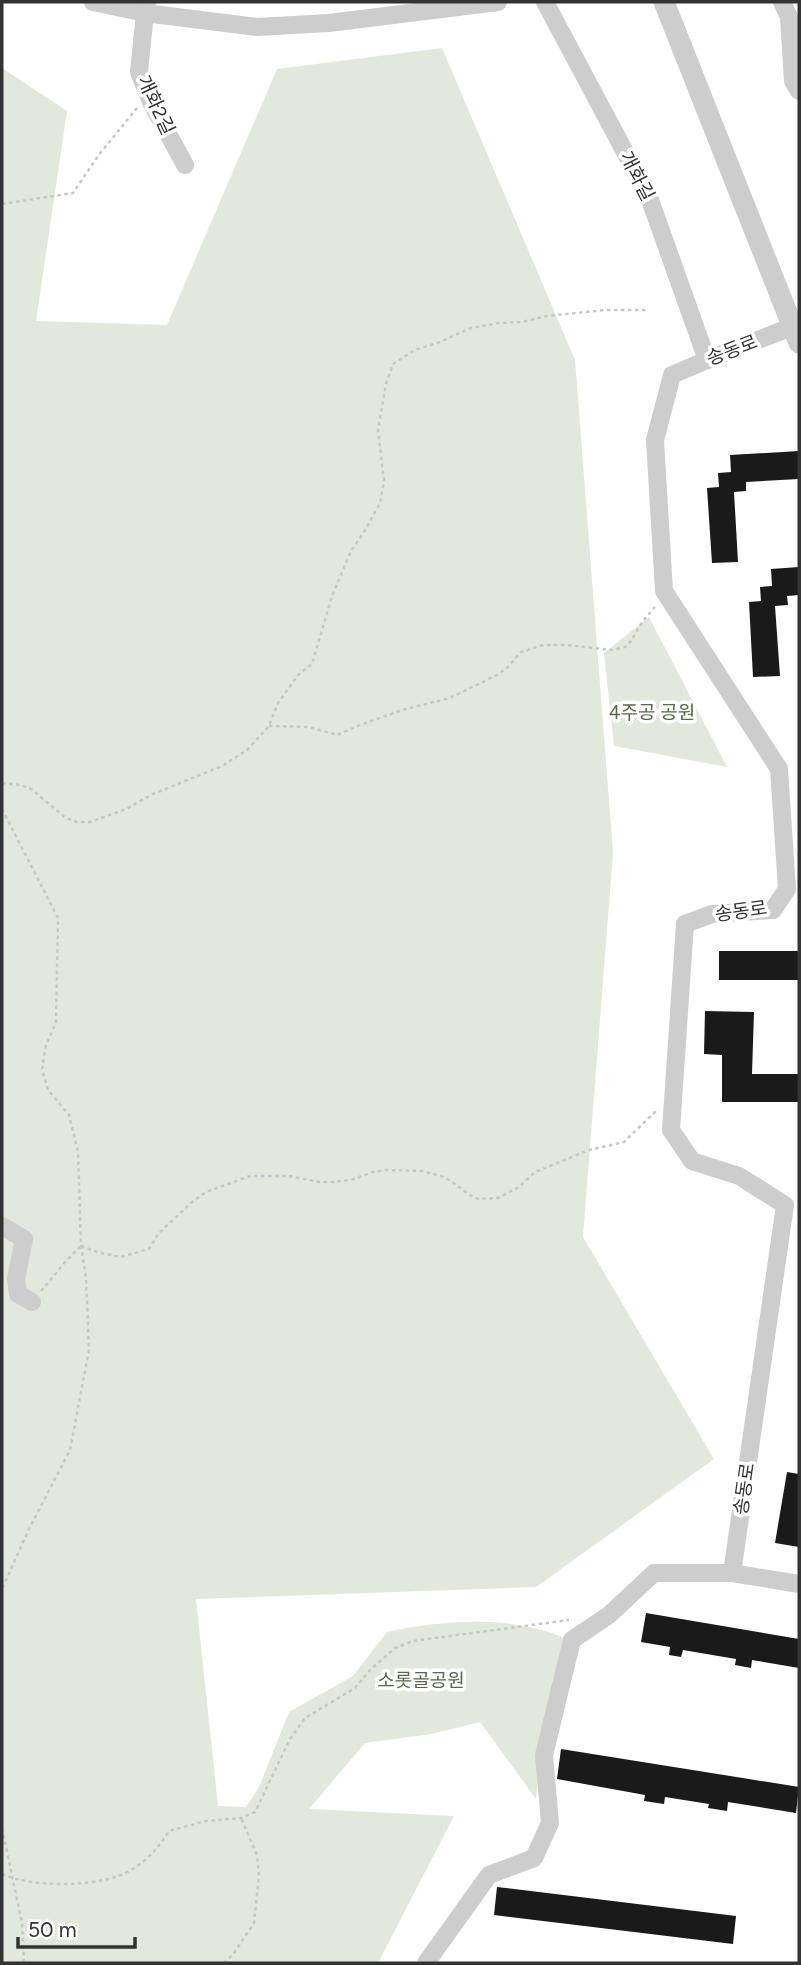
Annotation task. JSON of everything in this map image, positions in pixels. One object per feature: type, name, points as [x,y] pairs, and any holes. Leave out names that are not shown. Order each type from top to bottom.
[{"type":"street","points":[[93,2],[146,7],[257,27],[329,23],[498,2]]},
{"type":"street","name":"개화길","points":[[545,2],[649,197],[707,360]]},
{"type":"street","name":"송동로","points":[[664,2],[797,332],[707,360],[672,375],[655,440],[664,591],[779,769],[787,889],[773,910],[712,915],[685,924],[671,1130],[692,1161],[739,1175],[785,1205],[732,1573]]},
{"type":"street","points":[[782,2],[789,17],[793,81],[799,91]]},
{"type":"street","name":"개화2길","points":[[146,7],[139,72],[185,165]]},
{"type":"street","points":[[2,1226],[24,1239],[16,1279],[19,1294],[32,1302]]},
{"type":"street","points":[[426,1963],[489,1874],[534,1858],[550,1823],[544,1755],[572,1640],[601,1621],[654,1573],[732,1573],[799,1584]]},
{"type":"path","points":[[2,204],[73,193],[98,156],[149,96]]},
{"type":"path","points":[[2,783],[31,789],[66,818],[77,822],[90,822],[222,766],[247,750],[269,726],[278,703],[299,675],[312,664],[332,596],[351,551],[380,503],[384,481],[378,429],[386,384],[393,364],[415,350],[471,328],[605,310],[648,310]]},
{"type":"path","points":[[269,726],[309,727],[337,736],[402,710],[450,698],[497,675],[521,652],[543,645],[582,646],[599,650],[625,647],[655,606],[671,603]]},
{"type":"path","points":[[2,809],[58,918],[56,1023],[46,1045],[42,1069],[48,1090],[69,1115],[78,1152],[81,1246],[86,1278],[89,1350],[70,1450],[29,1529],[2,1589]]},
{"type":"path","points":[[81,1246],[121,1257],[149,1249],[158,1234],[206,1192],[250,1177],[289,1176],[333,1182],[386,1170],[422,1171],[442,1176],[478,1199],[498,1198],[519,1187],[535,1172],[589,1150],[624,1142],[654,1112],[673,1100]]},
{"type":"path","points":[[32,1302],[81,1246]]},
{"type":"path","points":[[2,1874],[14,1880],[38,1884],[92,1882],[121,1875],[131,1871],[157,1851],[169,1831],[206,1822],[241,1818],[255,1812],[290,1739],[305,1718],[355,1688],[370,1670],[395,1648],[413,1641],[519,1626],[579,1619],[601,1621]]},
{"type":"path","points":[[224,1963],[254,1923],[257,1855],[241,1818]]},
{"type":"path","points":[[2,1828],[22,1923],[24,1963]]},
{"type":"green space","name":"소롯골공원","points":[[442,48],[575,360],[613,853],[583,1237],[714,1459],[536,1587],[196,1599],[218,1806],[246,1807],[259,1787],[289,1712],[353,1676],[387,1632],[477,1622],[522,1626],[565,1638],[540,1759],[536,1799],[480,1722],[431,1734],[365,1743],[309,1809],[454,1816],[378,1963],[2,1963],[2,68],[67,111],[36,321],[167,325],[277,69]]},
{"type":"green space","name":"4주공 공원","points":[[649,617],[727,767],[614,746],[604,653]]},
{"type":"building","points":[[799,451],[799,479],[746,482],[746,491],[734,492],[738,562],[712,563],[707,488],[719,487],[718,473],[731,472],[730,455]]},
{"type":"building","points":[[799,567],[799,595],[787,596],[788,605],[775,606],[780,676],[753,677],[749,602],[761,601],[760,587],[772,586],[771,569]]},
{"type":"building","points":[[719,951],[799,951],[799,980],[719,980]]},
{"type":"building","points":[[705,1011],[754,1012],[752,1074],[799,1074],[799,1102],[722,1102],[722,1055],[704,1054]]},
{"type":"building","points":[[787,1472],[799,1474],[799,1547],[775,1543]]},
{"type":"building","points":[[646,1613],[799,1639],[799,1668],[752,1660],[751,1668],[735,1665],[736,1659],[683,1650],[681,1657],[669,1655],[670,1647],[641,1642]]},
{"type":"building","points":[[561,1749],[799,1787],[796,1813],[728,1802],[727,1811],[708,1808],[709,1804],[665,1797],[664,1804],[644,1801],[645,1795],[557,1779]]},
{"type":"building","points":[[497,1887],[736,1916],[733,1944],[494,1915]]}]
